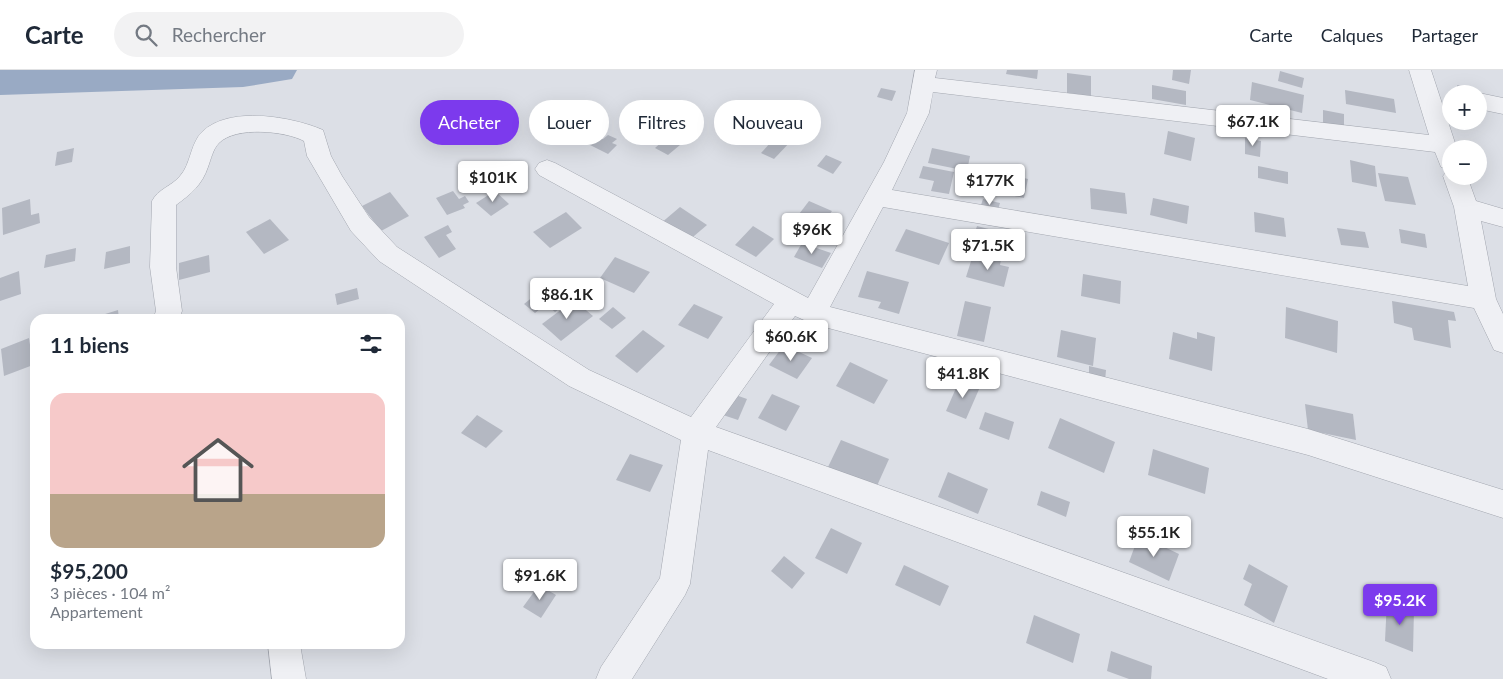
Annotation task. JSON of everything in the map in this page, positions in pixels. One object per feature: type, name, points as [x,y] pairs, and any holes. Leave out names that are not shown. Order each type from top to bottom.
[{"type":"street","points":[[613,679],[674,584],[680,561],[696,433],[802,306],[878,197],[918,112],[925,77],[1442,145]]},
{"type":"street","points":[[1423,80],[1442,142]]},
{"type":"street","points":[[1423,80],[1442,91]]},
{"type":"street","points":[[1487,103],[1503,106]]},
{"type":"street","points":[[168,314],[163,267],[164,201],[191,179],[203,150],[212,136],[228,128],[245,125],[274,124],[296,127],[315,136],[319,156],[334,182],[360,224],[388,254],[579,378],[696,433],[1374,679]]},
{"type":"street","points":[[547,170],[802,306],[1308,442],[1503,504]]},
{"type":"street","points":[[1458,185],[1466,207],[1483,299],[1503,342]]},
{"type":"street","points":[[878,197],[1483,299]]},
{"type":"street","points":[[1466,207],[1503,218]]},
{"type":"street","points":[[285,649],[289,679]]},
{"type":"building","points":[[1007,70],[1038,70],[1037,79],[1006,74]]},
{"type":"building","points":[[1173,70],[1191,70],[1189,84],[1172,80]]},
{"type":"building","points":[[1280,71],[1304,78],[1302,88],[1278,81]]},
{"type":"building","points":[[1067,73],[1091,76],[1091,96],[1067,93]]},
{"type":"building","points":[[1252,82],[1304,95],[1302,113],[1250,100]]},
{"type":"building","points":[[1152,85],[1186,91],[1186,105],[1152,99]]},
{"type":"building","points":[[881,88],[896,91],[892,101],[877,97]]},
{"type":"building","points":[[1345,90],[1394,99],[1396,113],[1346,104]]},
{"type":"building","points":[[1323,110],[1344,114],[1344,130],[1323,125]]},
{"type":"building","points":[[1168,131],[1195,138],[1191,161],[1164,154]]},
{"type":"building","points":[[609,135],[617,139],[612,143],[617,145],[608,154],[590,145],[609,145]]},
{"type":"building","points":[[1245,138],[1261,141],[1260,157],[1245,154]]},
{"type":"building","points":[[658,145],[680,145],[668,155],[655,148]]},
{"type":"building","points":[[768,145],[787,145],[774,159],[761,153]]},
{"type":"building","points":[[74,148],[72,162],[55,166],[57,152]]},
{"type":"building","points":[[932,148],[970,156],[967,171],[928,163]]},
{"type":"building","points":[[826,155],[842,162],[833,174],[817,166]]},
{"type":"building","points":[[1350,160],[1375,166],[1377,187],[1352,182]]},
{"type":"building","points":[[923,166],[954,172],[949,194],[931,191],[934,181],[919,178]]},
{"type":"building","points":[[1258,166],[1288,172],[1288,184],[1258,178]]},
{"type":"building","points":[[997,171],[1028,179],[1024,198],[992,191]]},
{"type":"building","points":[[1378,173],[1408,177],[1416,205],[1385,201]]},
{"type":"building","points":[[1090,188],[1125,193],[1127,214],[1091,209]]},
{"type":"building","points":[[453,191],[459,199],[465,196],[469,202],[463,205],[465,208],[447,215],[436,198]]},
{"type":"building","points":[[495,191],[509,204],[491,216],[476,203]]},
{"type":"building","points":[[390,192],[409,216],[381,231],[362,206]]},
{"type":"building","points":[[1153,198],[1189,206],[1187,224],[1150,215]]},
{"type":"building","points":[[30,199],[31,215],[39,213],[40,223],[3,235],[2,208]]},
{"type":"building","points":[[983,199],[1000,203],[997,213],[980,208]]},
{"type":"building","points":[[809,201],[832,211],[816,232],[793,222]]},
{"type":"building","points":[[680,207],[707,225],[687,242],[660,224]]},
{"type":"building","points":[[566,212],[582,228],[550,248],[533,232]]},
{"type":"building","points":[[1254,212],[1284,218],[1286,237],[1255,232]]},
{"type":"building","points":[[270,219],[289,240],[264,254],[246,232]]},
{"type":"building","points":[[448,225],[452,232],[446,235],[456,249],[439,258],[424,237]]},
{"type":"building","points":[[753,226],[774,239],[756,257],[735,245]]},
{"type":"building","points":[[977,226],[1008,234],[1004,250],[972,242]]},
{"type":"building","points":[[1337,228],[1365,232],[1369,248],[1341,245]]},
{"type":"building","points":[[906,229],[949,243],[939,265],[895,251]]},
{"type":"building","points":[[1399,229],[1425,234],[1427,248],[1401,243]]},
{"type":"building","points":[[802,243],[831,253],[822,268],[794,257]]},
{"type":"building","points":[[130,246],[130,263],[104,269],[106,252]]},
{"type":"building","points":[[76,248],[75,261],[44,268],[46,255]]},
{"type":"building","points":[[982,254],[1001,259],[1000,265],[1009,267],[1004,287],[966,277],[972,258],[981,261]]},
{"type":"building","points":[[209,255],[210,272],[179,280],[179,263]]},
{"type":"building","points":[[615,257],[650,272],[634,293],[600,278]]},
{"type":"building","points":[[19,271],[21,294],[0,301],[0,278]]},
{"type":"building","points":[[867,271],[909,282],[899,314],[878,308],[881,302],[858,297]]},
{"type":"building","points":[[1083,274],[1121,281],[1120,304],[1081,296]]},
{"type":"building","points":[[549,284],[570,300],[555,312],[546,304],[535,313],[524,304]]},
{"type":"building","points":[[357,288],[359,299],[337,305],[335,294]]},
{"type":"building","points":[[574,300],[593,316],[561,341],[542,324]]},
{"type":"building","points":[[965,301],[991,307],[984,342],[957,336]]},
{"type":"building","points":[[1392,301],[1454,312],[1456,321],[1448,320],[1451,348],[1414,340],[1412,328],[1394,323]]},
{"type":"building","points":[[694,304],[723,317],[708,339],[678,325]]},
{"type":"building","points":[[613,307],[626,318],[612,329],[599,319]]},
{"type":"building","points":[[1286,307],[1338,321],[1337,353],[1285,338]]},
{"type":"building","points":[[118,310],[118,314],[105,314]]},
{"type":"building","points":[[643,330],[665,346],[637,373],[615,356]]},
{"type":"building","points":[[1061,330],[1096,338],[1093,366],[1057,357]]},
{"type":"building","points":[[1173,332],[1197,339],[1197,332],[1215,337],[1212,371],[1169,359]]},
{"type":"building","points":[[29,338],[30,366],[4,376],[1,349]]},
{"type":"building","points":[[784,345],[812,358],[797,379],[769,365]]},
{"type":"building","points":[[850,362],[888,380],[874,404],[836,386]]},
{"type":"building","points":[[1089,366],[1106,370],[1105,381],[1089,377]]},
{"type":"building","points":[[960,379],[980,387],[966,419],[946,411]]},
{"type":"building","points":[[730,393],[747,399],[738,420],[720,414]]},
{"type":"building","points":[[772,394],[800,406],[786,431],[758,418]]},
{"type":"building","points":[[1305,404],[1353,414],[1356,440],[1308,430]]},
{"type":"building","points":[[985,412],[1014,422],[1009,440],[979,429]]},
{"type":"building","points":[[477,415],[503,431],[486,448],[461,433]]},
{"type":"building","points":[[1060,418],[1115,442],[1104,473],[1048,448]]},
{"type":"building","points":[[841,440],[889,459],[876,488],[828,467]]},
{"type":"building","points":[[1153,449],[1209,468],[1205,494],[1148,475]]},
{"type":"building","points":[[630,454],[663,465],[650,492],[616,480]]},
{"type":"building","points":[[948,472],[988,489],[978,514],[938,497]]},
{"type":"building","points":[[1041,491],[1070,502],[1066,517],[1037,505]]},
{"type":"building","points":[[831,528],[862,543],[847,574],[815,558]]},
{"type":"building","points":[[1139,535],[1179,554],[1169,581],[1129,562]]},
{"type":"building","points":[[784,556],[805,573],[792,589],[771,571]]},
{"type":"building","points":[[1249,564],[1288,586],[1274,623],[1244,605],[1252,584],[1243,579]]},
{"type":"building","points":[[904,565],[949,586],[940,606],[895,585]]},
{"type":"building","points":[[539,585],[556,595],[541,618],[523,607]]},
{"type":"building","points":[[1387,600],[1414,609],[1413,652],[1385,641]]},
{"type":"building","points":[[1034,615],[1080,634],[1073,663],[1026,643]]},
{"type":"building","points":[[1111,651],[1152,666],[1151,679],[1129,679],[1107,671]]},
{"type":"waterway","points":[[0,82],[243,74],[278,70]]}]
